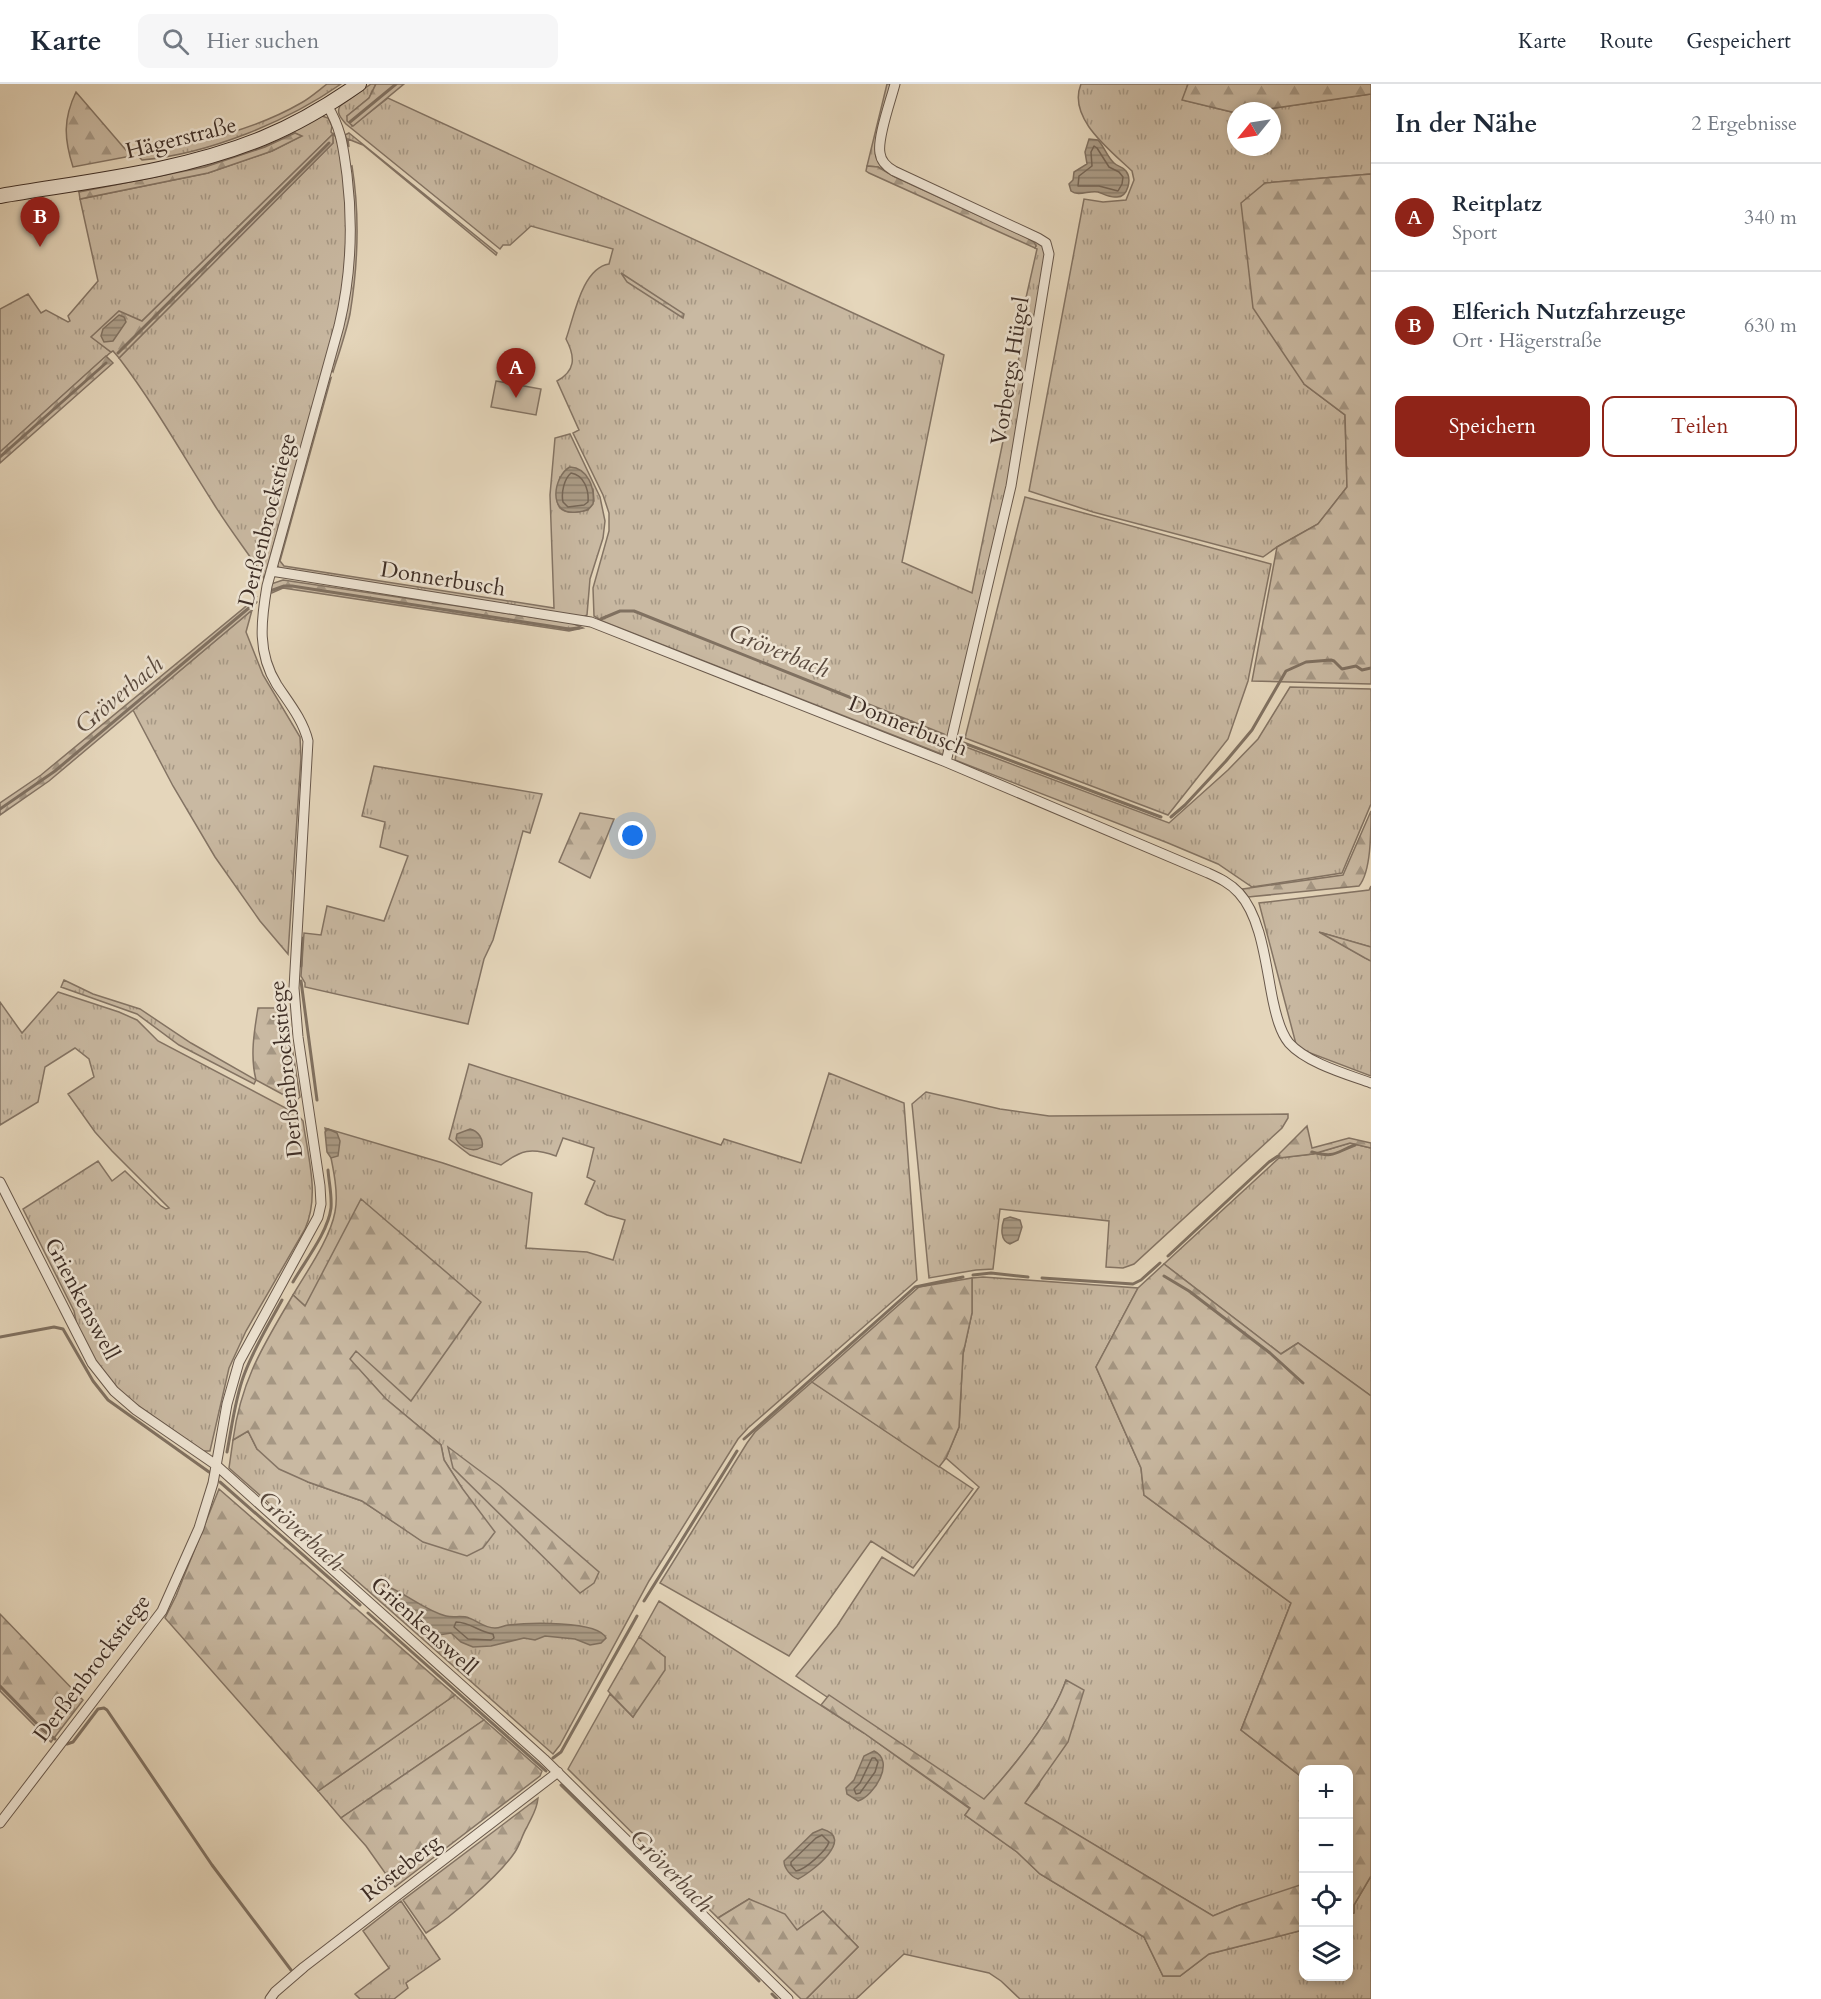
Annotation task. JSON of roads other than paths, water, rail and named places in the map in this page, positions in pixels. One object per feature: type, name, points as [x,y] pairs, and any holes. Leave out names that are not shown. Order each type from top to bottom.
[{"type":"main road","name":"Hägerstraße","points":[[0,196],[161,168],[203,158],[264,138],[327,105],[359,84]]},
{"type":"street","name":"Vorbergs Hügel","points":[[895,84],[880,145],[880,156],[884,164],[894,171],[1038,238],[1046,243],[1049,254],[1011,486],[946,762]]},
{"type":"street","name":"Derßenbrockstiege","points":[[0,1823],[162,1611],[199,1528],[216,1465],[227,1404],[239,1362],[316,1223],[321,1204],[294,997],[308,741],[299,718],[271,674],[264,654],[262,612],[344,302],[351,239],[351,203],[339,126],[327,105]]},
{"type":"street","name":"Donnerbusch","points":[[271,572],[591,622],[946,762],[1208,873],[1234,888],[1246,902],[1252,914],[1277,1018],[1289,1042],[1309,1058],[1371,1083]]},
{"type":"street","name":"Grienkenswell","points":[[0,1182],[85,1350],[104,1381],[127,1403],[216,1465],[558,1772],[788,1999]]},
{"type":"street","name":"Rösteberg","points":[[270,1999],[304,1967],[558,1772]]},
{"type":"water","points":[[1089,139],[1098,140],[1112,161],[1128,174],[1128,187],[1121,196],[1112,197],[1098,192],[1074,193],[1071,191],[1069,184],[1073,180],[1074,172],[1087,164],[1085,152]]},
{"type":"water","points":[[119,315],[124,317],[126,322],[113,341],[104,342],[101,336],[103,329]]},
{"type":"water","points":[[570,467],[581,471],[589,480],[593,492],[593,504],[585,511],[567,512],[557,502],[557,486],[564,471]]},
{"type":"water","points":[[328,1129],[337,1133],[340,1141],[338,1156],[331,1158],[327,1152],[325,1132]]},
{"type":"water","points":[[470,1129],[480,1136],[482,1147],[479,1149],[467,1149],[456,1139],[457,1134]]},
{"type":"water","points":[[1010,1217],[1020,1220],[1022,1227],[1018,1240],[1010,1244],[1004,1240],[1002,1230],[1004,1219]]},
{"type":"water","points":[[384,1585],[438,1613],[449,1617],[466,1617],[488,1627],[530,1624],[576,1625],[600,1632],[606,1638],[601,1643],[590,1645],[575,1639],[545,1636],[535,1640],[524,1638],[491,1646],[473,1647],[461,1642],[451,1633],[439,1635],[430,1627],[405,1616],[381,1591]]},
{"type":"water","points":[[874,1751],[883,1762],[883,1770],[876,1786],[858,1801],[847,1794],[846,1788],[854,1780],[864,1756]]},
{"type":"water","points":[[822,1829],[831,1833],[835,1840],[833,1847],[812,1870],[798,1879],[795,1878],[790,1874],[784,1861],[813,1833]]},
{"type":"waterway","points":[[350,122],[396,84]]},
{"type":"waterway","points":[[118,353],[329,143]]},
{"type":"waterway","points":[[0,457],[106,363]]},
{"type":"waterway","name":"Gröverbach","points":[[273,590],[292,586],[569,629],[579,628]]},
{"type":"waterway","name":"Gröverbach","points":[[0,809],[55,771],[256,602]]},
{"type":"waterway","name":"Gröverbach","points":[[601,619],[620,611],[634,611],[944,735]]},
{"type":"waterway","name":"Gröverbach","points":[[1171,817],[1226,761],[1252,730],[1286,671],[1306,662],[1331,660],[1342,669],[1356,666],[1362,670],[1371,668]]},
{"type":"waterway","name":"Gröverbach","points":[[961,742],[1161,817]]},
{"type":"waterway","points":[[301,966],[302,938]]},
{"type":"waterway","points":[[301,981],[317,1100]]},
{"type":"waterway","points":[[1312,1152],[1330,1155],[1355,1145]]},
{"type":"waterway","points":[[1168,1256],[1278,1156]]},
{"type":"waterway","points":[[293,1282],[321,1236],[329,1217],[331,1194],[328,1170]]},
{"type":"waterway","points":[[1042,1278],[1133,1284],[1160,1263]]},
{"type":"waterway","points":[[973,1275],[991,1273],[1028,1277]]},
{"type":"waterway","points":[[1164,1276],[1189,1291],[1270,1353],[1303,1383]]},
{"type":"waterway","points":[[744,1439],[915,1287],[963,1277]]},
{"type":"waterway","points":[[227,1452],[244,1375],[282,1300]]},
{"type":"waterway","name":"Gröverbach","points":[[0,1337],[54,1327],[63,1329],[93,1381],[108,1400],[209,1472]]},
{"type":"waterway","points":[[644,1601],[737,1451]]},
{"type":"waterway","name":"Gröverbach","points":[[220,1482],[360,1605]]},
{"type":"waterway","name":"Gröverbach","points":[[368,1613],[546,1771]]},
{"type":"waterway","points":[[553,1758],[561,1752],[637,1616]]},
{"type":"waterway","points":[[0,1686],[43,1730],[55,1739]]},
{"type":"waterway","points":[[67,1744],[73,1742],[98,1709],[107,1710],[212,1865],[291,1970]]},
{"type":"waterway","name":"Gröverbach","points":[[561,1785],[759,1981]]},
{"type":"waterway","name":"Gröverbach","points":[[772,1994],[777,1999]]},
{"type":"place","name":"Elferich Nutzfahrzeuge","points":[[40,247]]},
{"type":"place","name":"Reitplatz","points":[[516,398]]}]
